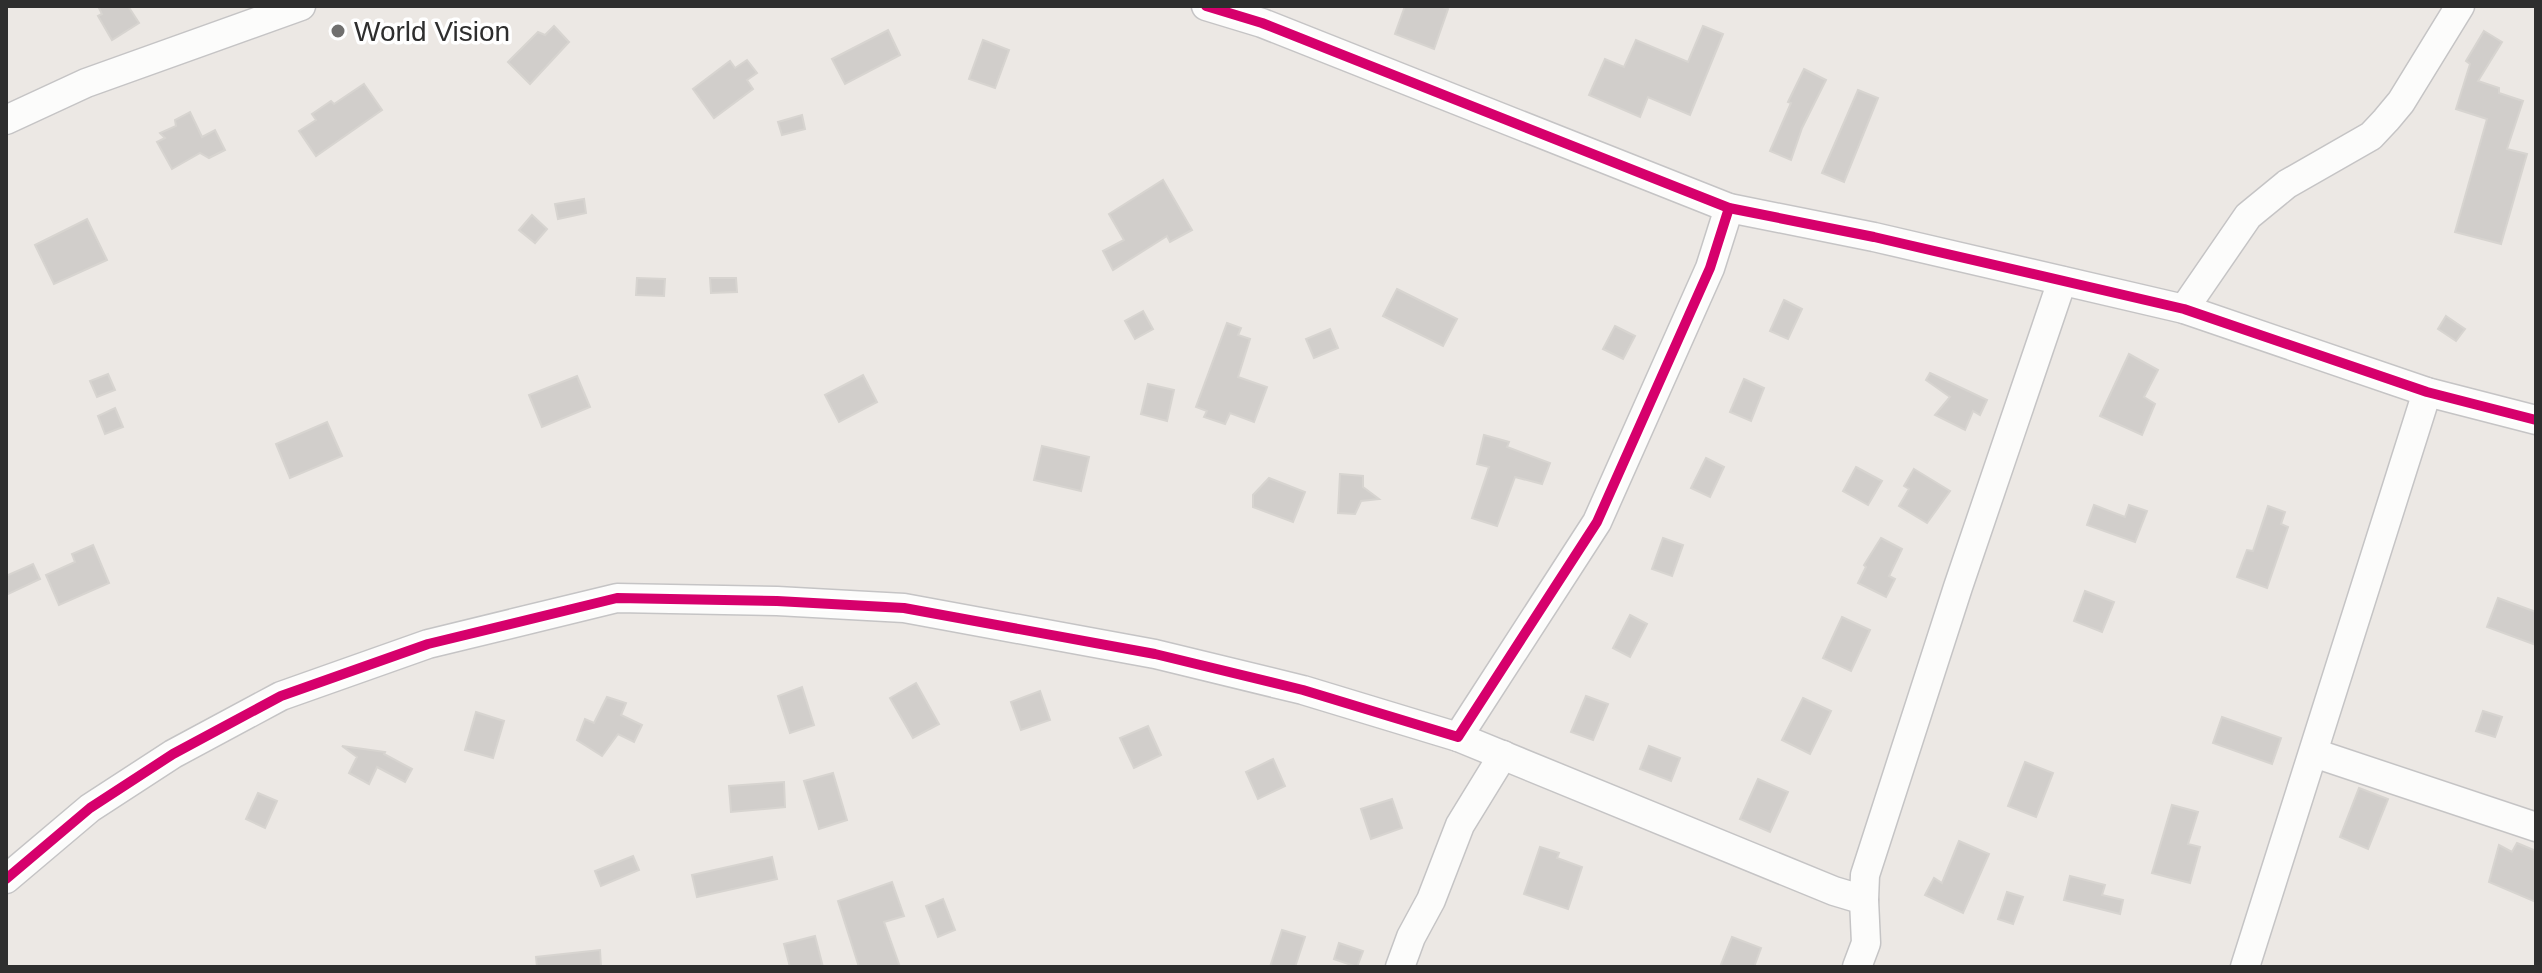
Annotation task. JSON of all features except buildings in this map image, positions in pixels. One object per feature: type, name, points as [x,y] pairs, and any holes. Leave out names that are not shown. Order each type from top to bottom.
[{"type":"street","points":[[6,120],[86,83],[299,6]]},
{"type":"street","points":[[1206,6],[1262,23],[1729,208],[1874,237],[2184,309],[2427,392],[2536,420]]},
{"type":"street","points":[[2184,309],[2248,216],[2287,184],[2371,136],[2386,120],[2401,102],[2460,6]]},
{"type":"street","points":[[1458,737],[1597,522],[1710,268],[1729,208]]},
{"type":"street","points":[[1857,967],[1866,943],[1865,875],[2062,281]]},
{"type":"street","points":[[2245,967],[2427,392]]},
{"type":"street","points":[[6,879],[90,808],[173,754],[281,696],[428,644],[617,598],[777,601],[904,608],[1155,654],[1303,690],[1458,737],[1834,891],[1864,900]]},
{"type":"street","points":[[2314,753],[2536,827]]},
{"type":"street","points":[[1400,967],[1411,937],[1431,900],[1460,825],[1503,755]]},
{"type":"cycle path","points":[[1206,6],[1262,23],[1729,208],[1874,237],[2184,309],[2427,392],[2536,420]]},
{"type":"cycle path","points":[[6,879],[90,808],[173,754],[281,696],[428,644],[617,598],[777,601],[904,608],[1155,654],[1303,690],[1458,737],[1597,522],[1710,268],[1729,208]]},
{"type":"place","name":"World Vision","points":[[338,31]]}]
